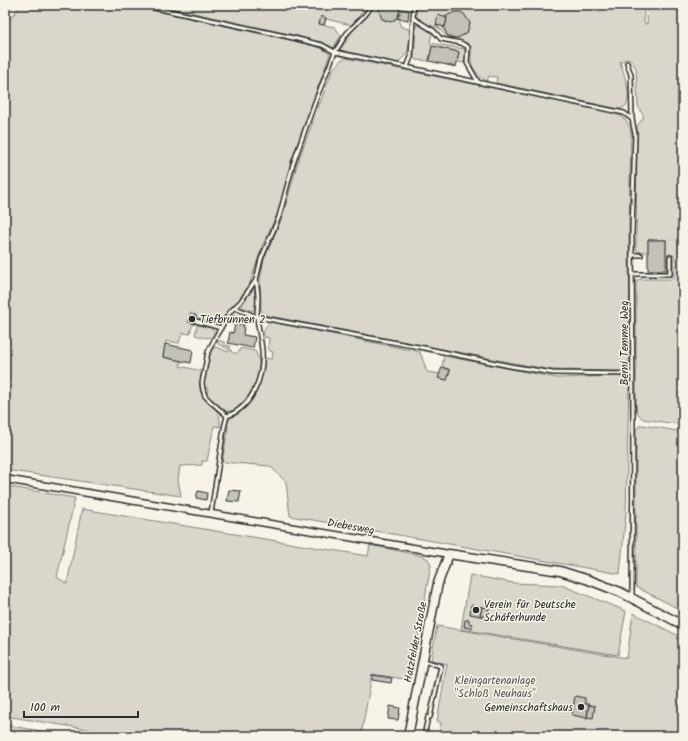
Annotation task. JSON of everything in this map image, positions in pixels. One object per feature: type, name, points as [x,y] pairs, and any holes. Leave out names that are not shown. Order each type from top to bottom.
[{"type":"street","name":"Diebesweg","points":[[5,479],[449,554],[560,571],[589,580],[632,598],[683,625]]},
{"type":"street","name":"Hatzfelder Straße","points":[[408,736],[438,583],[449,554]]},
{"type":"lane","points":[[142,5],[322,45],[335,52],[624,113],[632,119]]},
{"type":"lane","points":[[227,416],[205,396],[202,383],[208,352],[230,312],[241,301],[256,280],[263,254],[279,217],[298,151],[315,102],[335,52],[347,33],[366,14],[372,5]]},
{"type":"lane","points":[[407,67],[411,57],[414,5]]},
{"type":"lane","points":[[413,18],[434,31],[441,39],[461,43],[468,47],[467,63],[478,82]]},
{"type":"lane","name":"Berni Temme Weg","points":[[627,63],[631,75],[632,119],[635,134],[632,255],[632,598]]},
{"type":"lane","points":[[632,255],[641,255]]},
{"type":"lane","points":[[632,274],[670,274],[670,257]]},
{"type":"lane","points":[[227,416],[238,411],[247,403],[256,388],[259,378],[262,352],[257,317],[258,299],[256,280]]},
{"type":"lane","points":[[235,308],[257,317],[424,348],[510,366],[553,373],[633,374]]},
{"type":"lane","points":[[196,321],[221,328]]},
{"type":"lane","points":[[211,513],[227,416]]},
{"type":"lane","points":[[422,661],[441,666],[430,717],[428,717],[424,736]]},
{"type":"green space","points":[[21,5],[73,5],[77,8],[88,5],[130,5],[294,41],[321,48],[330,54],[291,162],[278,213],[263,244],[250,283],[240,300],[218,322],[203,317],[200,319],[196,318],[196,315],[190,313],[188,322],[195,324],[192,326],[190,334],[182,333],[179,343],[166,341],[163,357],[181,361],[180,366],[202,371],[200,384],[201,393],[206,401],[217,411],[220,420],[220,427],[214,426],[207,461],[202,461],[202,465],[180,466],[178,480],[181,496],[5,470],[5,25]]},
{"type":"green space","points":[[157,5],[369,5],[351,25],[326,19],[324,25],[335,27],[341,36],[333,48],[298,36]]},
{"type":"green space","points":[[375,5],[382,5],[379,11],[383,19],[390,22],[397,18],[400,19],[400,26],[410,30],[407,52],[405,56],[397,63],[340,50],[353,30],[367,17]]},
{"type":"green space","points":[[416,5],[644,5],[644,23],[647,24],[648,5],[683,5],[683,425],[643,419],[637,413],[636,406],[636,281],[640,279],[674,279],[674,255],[666,255],[666,240],[648,240],[648,252],[639,252],[636,250],[637,126],[644,117],[638,106],[636,68],[629,58],[620,62],[628,89],[628,97],[627,103],[624,107],[619,109],[496,83],[497,77],[489,76],[487,81],[474,70],[471,59],[471,47],[467,43],[451,39],[439,28],[426,24],[417,18]]},
{"type":"green space","points":[[417,24],[432,33],[430,43],[465,49],[466,56],[463,63],[457,62],[459,52],[432,46],[429,61],[416,60],[414,57]]},
{"type":"green space","points":[[346,58],[610,112],[622,117],[626,121],[631,132],[629,366],[622,371],[551,370],[264,315],[261,310],[260,279],[264,259],[283,215],[298,161],[333,69],[341,60]]},
{"type":"green space","points":[[254,287],[256,306],[253,311],[242,307],[242,303]]},
{"type":"green space","points":[[272,322],[420,352],[427,372],[440,374],[439,378],[447,380],[450,370],[442,367],[444,356],[557,378],[619,376],[627,379],[629,383],[626,512],[620,574],[290,516],[286,482],[270,466],[222,462],[228,428],[227,421],[239,413],[252,398],[258,386],[264,358],[272,359],[273,352],[268,348],[269,338],[264,337],[264,330],[268,324]]},
{"type":"green space","points":[[197,325],[211,328],[215,333],[209,338],[195,335]]},
{"type":"green space","points":[[217,340],[224,342],[224,345],[230,346],[233,353],[238,353],[241,348],[255,351],[258,358],[258,373],[253,388],[244,401],[233,411],[224,410],[217,406],[206,393],[208,388],[204,388],[205,373],[212,349],[216,347],[228,352],[229,349],[218,344]]},
{"type":"green space","points":[[640,425],[683,432],[683,611],[636,587],[636,430]]},
{"type":"green space","points":[[5,486],[75,498],[57,577],[67,584],[82,509],[368,556],[370,545],[423,556],[428,559],[431,565],[410,680],[372,674],[361,736],[130,736],[5,716]]},
{"type":"green space","points":[[470,575],[514,583],[561,585],[626,611],[618,655],[461,629]]},
{"type":"green space","name":"Kleingartenanlage \"Schloß Neuhaus\"","points":[[633,613],[683,638],[683,736],[439,736],[441,723],[437,721],[447,664],[431,660],[437,626],[627,658]]},
{"type":"green space","points":[[5,725],[71,736],[5,736]]},
{"type":"building","points":[[382,5],[397,5],[400,11],[397,18],[391,22],[382,19],[379,11]]},
{"type":"building","points":[[399,8],[409,10],[408,20],[397,18],[400,14]]},
{"type":"building","points":[[454,12],[461,12],[464,14],[470,23],[467,33],[458,38],[447,35],[443,26],[445,27],[447,18],[445,17]]},
{"type":"building","points":[[438,15],[447,18],[445,27],[436,25]]},
{"type":"building","points":[[321,16],[326,18],[324,25],[319,24]]},
{"type":"building","points":[[432,46],[459,52],[456,67],[429,61]]},
{"type":"building","points":[[648,240],[666,240],[666,270],[648,270]]},
{"type":"building","name":"Tiefbrunnen 2","points":[[190,315],[196,316],[194,323],[189,322]]},
{"type":"building","points":[[233,315],[239,316],[237,324],[244,325],[243,335],[255,337],[253,348],[228,343],[230,332],[233,333],[235,325],[231,324]]},
{"type":"building","points":[[165,344],[193,350],[191,363],[163,357]]},
{"type":"building","points":[[442,367],[450,370],[447,380],[438,378]]},
{"type":"building","points":[[229,490],[241,491],[239,502],[227,501]]},
{"type":"building","points":[[198,491],[207,493],[206,500],[196,498]]},
{"type":"building","name":"Verein für Deutsche Schäferhunde","points":[[471,605],[482,607],[480,616],[470,614]]},
{"type":"building","points":[[482,607],[489,608],[487,617],[480,616]]},
{"type":"building","points":[[465,620],[469,620],[469,623],[472,624],[472,628],[464,627]]},
{"type":"building","points":[[372,675],[392,678],[391,683],[372,680]]},
{"type":"building","name":"Gemeinschaftshaus","points":[[575,696],[585,698],[585,704],[589,704],[587,718],[572,715]]},
{"type":"building","points":[[589,705],[595,706],[593,718],[587,717]]},
{"type":"building","points":[[390,706],[400,708],[398,720],[388,719]]},
{"type":"place","name":"Tiefbrunnen 2","points":[[192,319]]},
{"type":"place","name":"Verein für Deutsche Schäferhunde","points":[[476,610]]},
{"type":"place","name":"Gemeinschaftshaus","points":[[581,707]]}]
